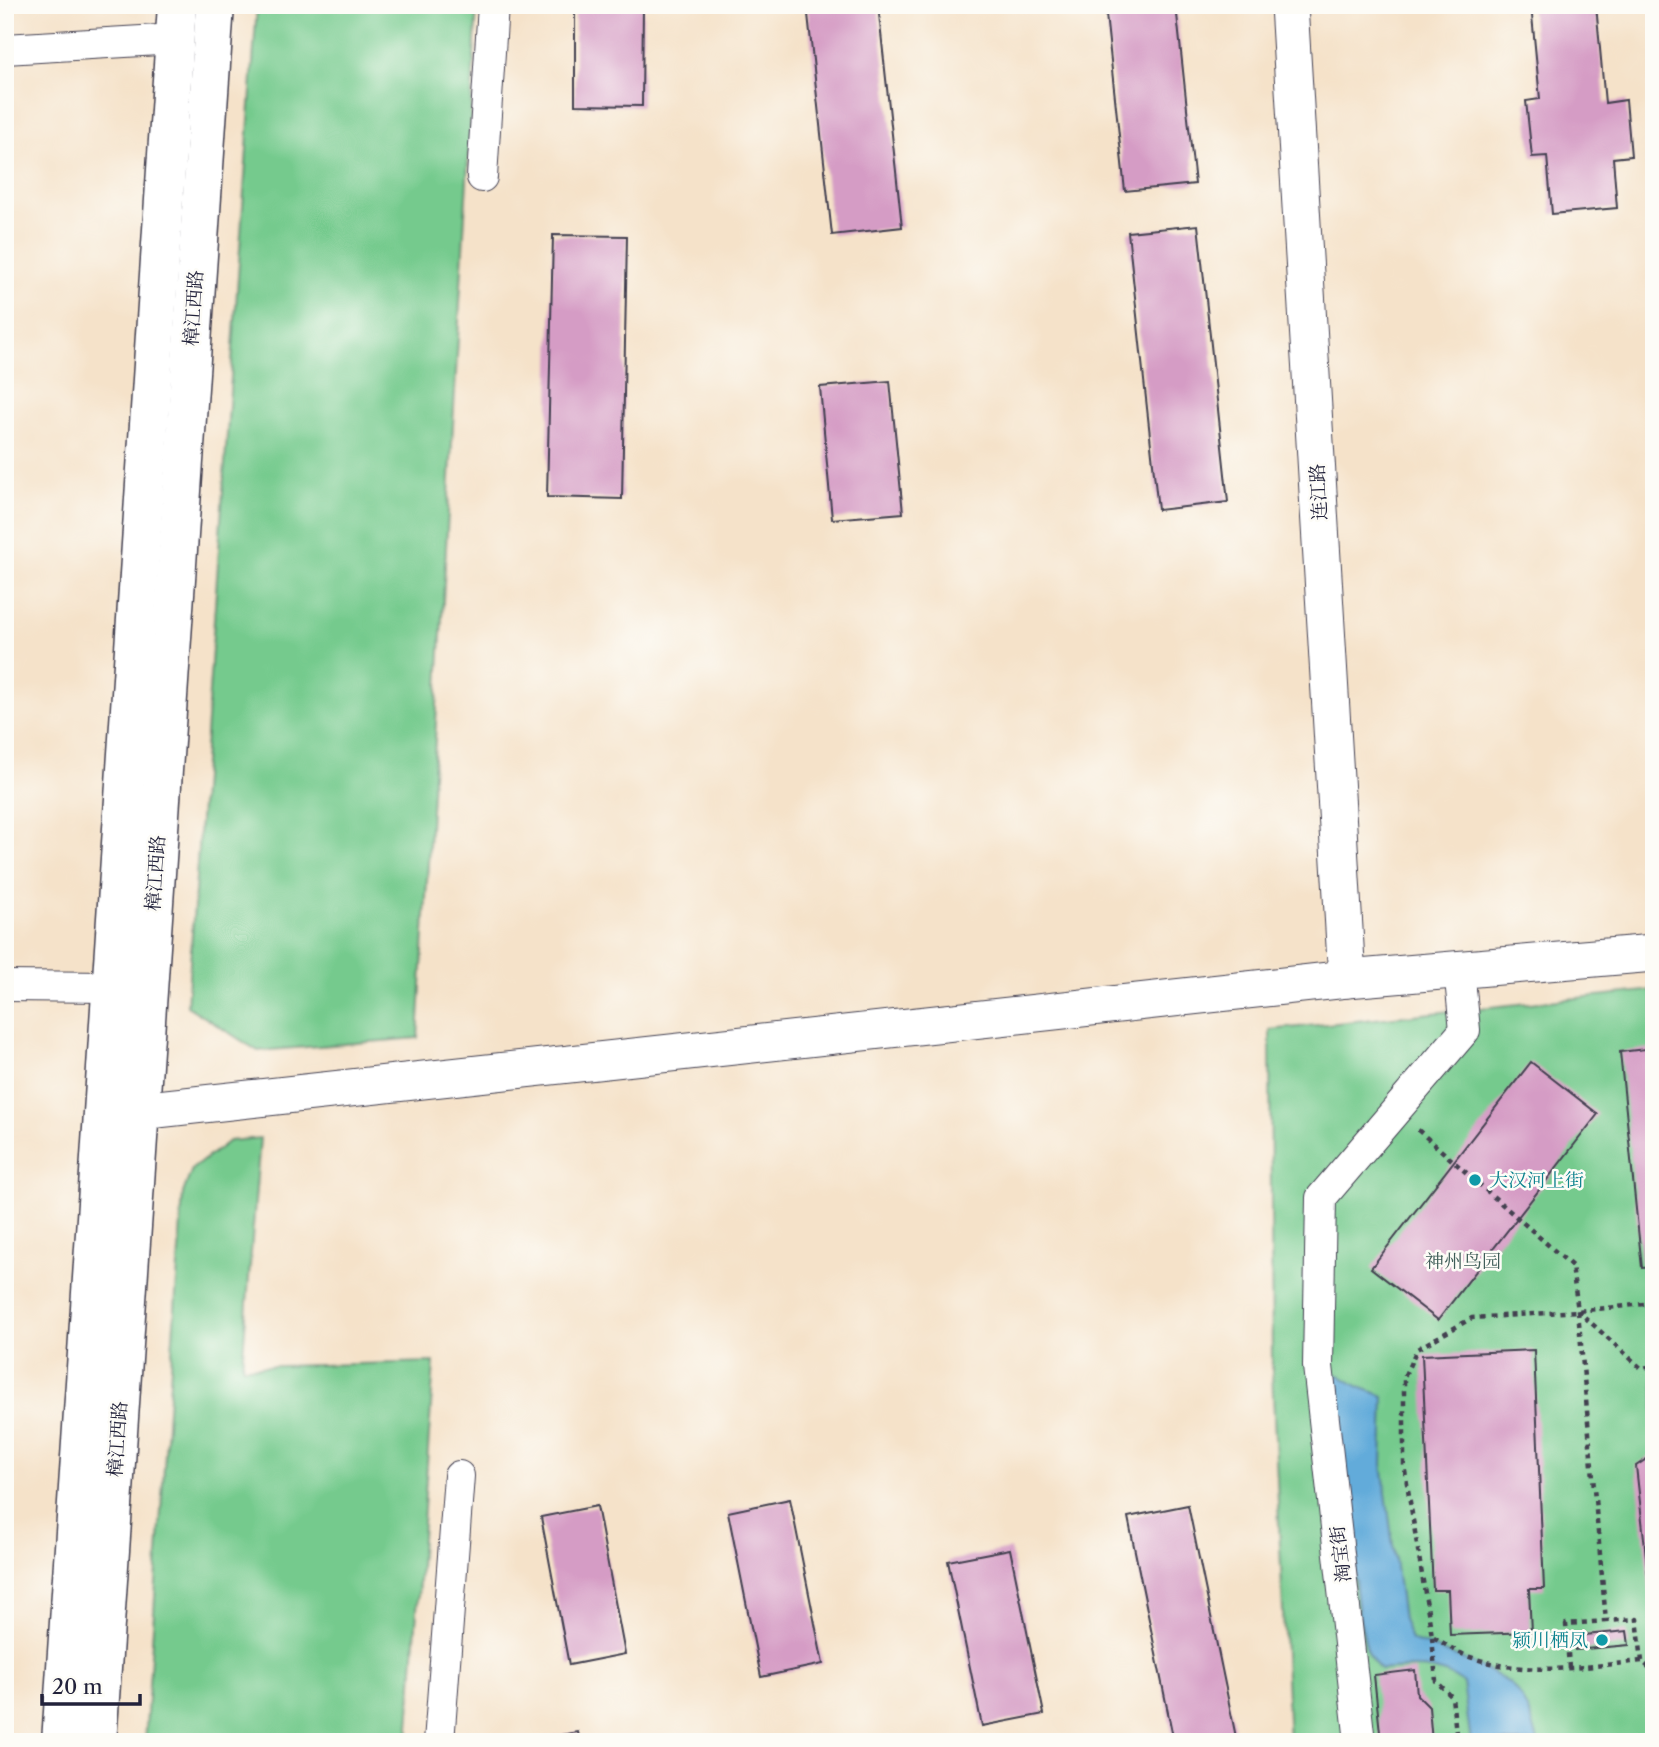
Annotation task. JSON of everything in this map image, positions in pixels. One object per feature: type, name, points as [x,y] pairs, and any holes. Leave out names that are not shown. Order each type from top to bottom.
[{"type":"main road","name":"樟江西路","points":[[97,1742],[215,5]]},
{"type":"main road","name":"樟江西路","points":[[61,1742],[176,22]]},
{"type":"street","points":[[482,177],[493,5]]},
{"type":"street","name":"连江路","points":[[1289,5],[1347,979]]},
{"type":"street","points":[[5,49],[176,22]]},
{"type":"street","points":[[139,1111],[1347,979],[1654,953]]},
{"type":"street","name":"淘宝街","points":[[1360,1742],[1318,1366],[1321,1198],[1465,1030],[1459,969]]},
{"type":"street","points":[[5,986],[110,987]]},
{"type":"street","points":[[439,1742],[459,1476]]},
{"type":"path","points":[[1395,1110],[1573,1266],[1606,1621]]},
{"type":"path","points":[[1457,1742],[1452,1697],[1436,1681],[1432,1636],[1404,1465],[1405,1377],[1417,1349],[1472,1318],[1654,1303]]},
{"type":"path","points":[[1578,1311],[1641,1368],[1654,1366]]},
{"type":"path","points":[[1569,1668],[1566,1624],[1637,1619],[1642,1661],[1654,1672]]},
{"type":"path","points":[[1432,1636],[1467,1657],[1510,1668],[1539,1670],[1642,1661]]},
{"type":"green space","points":[[257,5],[477,5],[418,1038],[258,1051],[187,1006]]},
{"type":"green space","name":"神州鸟园","points":[[1654,990],[1654,1742],[1289,1742],[1272,1372],[1270,1030]]},
{"type":"green space","points":[[260,1138],[242,1367],[434,1362],[408,1742],[145,1742],[183,1193],[192,1169],[229,1141]]},
{"type":"water","points":[[1331,1375],[1339,1375],[1359,1387],[1384,1396],[1382,1464],[1403,1619],[1411,1640],[1466,1661],[1507,1682],[1526,1707],[1538,1742],[1471,1742],[1463,1683],[1433,1670],[1380,1670],[1368,1654],[1359,1616]]},
{"type":"building","points":[[575,5],[643,5],[642,106],[575,105]]},
{"type":"building","points":[[807,5],[878,5],[902,227],[832,235]]},
{"type":"building","points":[[1105,5],[1176,5],[1195,184],[1125,191]]},
{"type":"building","points":[[1531,5],[1596,5],[1605,103],[1626,100],[1631,156],[1613,158],[1617,208],[1552,214],[1547,156],[1532,157],[1526,101],[1540,99]]},
{"type":"building","points":[[1198,225],[1228,502],[1158,510],[1128,232]]},
{"type":"building","points":[[553,235],[627,236],[622,499],[547,497]]},
{"type":"building","points":[[890,381],[903,513],[832,519],[820,387]]},
{"type":"building","points":[[1654,1048],[1654,1267],[1642,1268],[1620,1052]]},
{"type":"building","points":[[1531,1062],[1598,1114],[1438,1320],[1371,1268]]},
{"type":"building","points":[[1534,1350],[1544,1589],[1529,1589],[1531,1632],[1450,1635],[1448,1590],[1433,1590],[1422,1355]]},
{"type":"building","points":[[1654,1454],[1654,1611],[1652,1611],[1636,1466]]},
{"type":"building","points":[[790,1499],[823,1664],[761,1677],[728,1512]]},
{"type":"building","points":[[1188,1505],[1237,1742],[1174,1742],[1128,1517]]},
{"type":"building","points":[[597,1506],[625,1654],[569,1665],[541,1517]]},
{"type":"building","points":[[1010,1549],[1044,1714],[982,1726],[948,1561]]},
{"type":"building","name":"颍川栖凤","points":[[1627,1631],[1629,1645],[1575,1650],[1574,1636]]},
{"type":"building","points":[[1415,1670],[1417,1695],[1429,1707],[1432,1742],[1381,1742],[1374,1675]]},
{"type":"building","points":[[578,1732],[580,1742],[533,1742],[533,1740]]},
{"type":"place","name":"大汉河上街","points":[[1475,1180]]},
{"type":"place","name":"颍川栖凤","points":[[1602,1640]]}]
